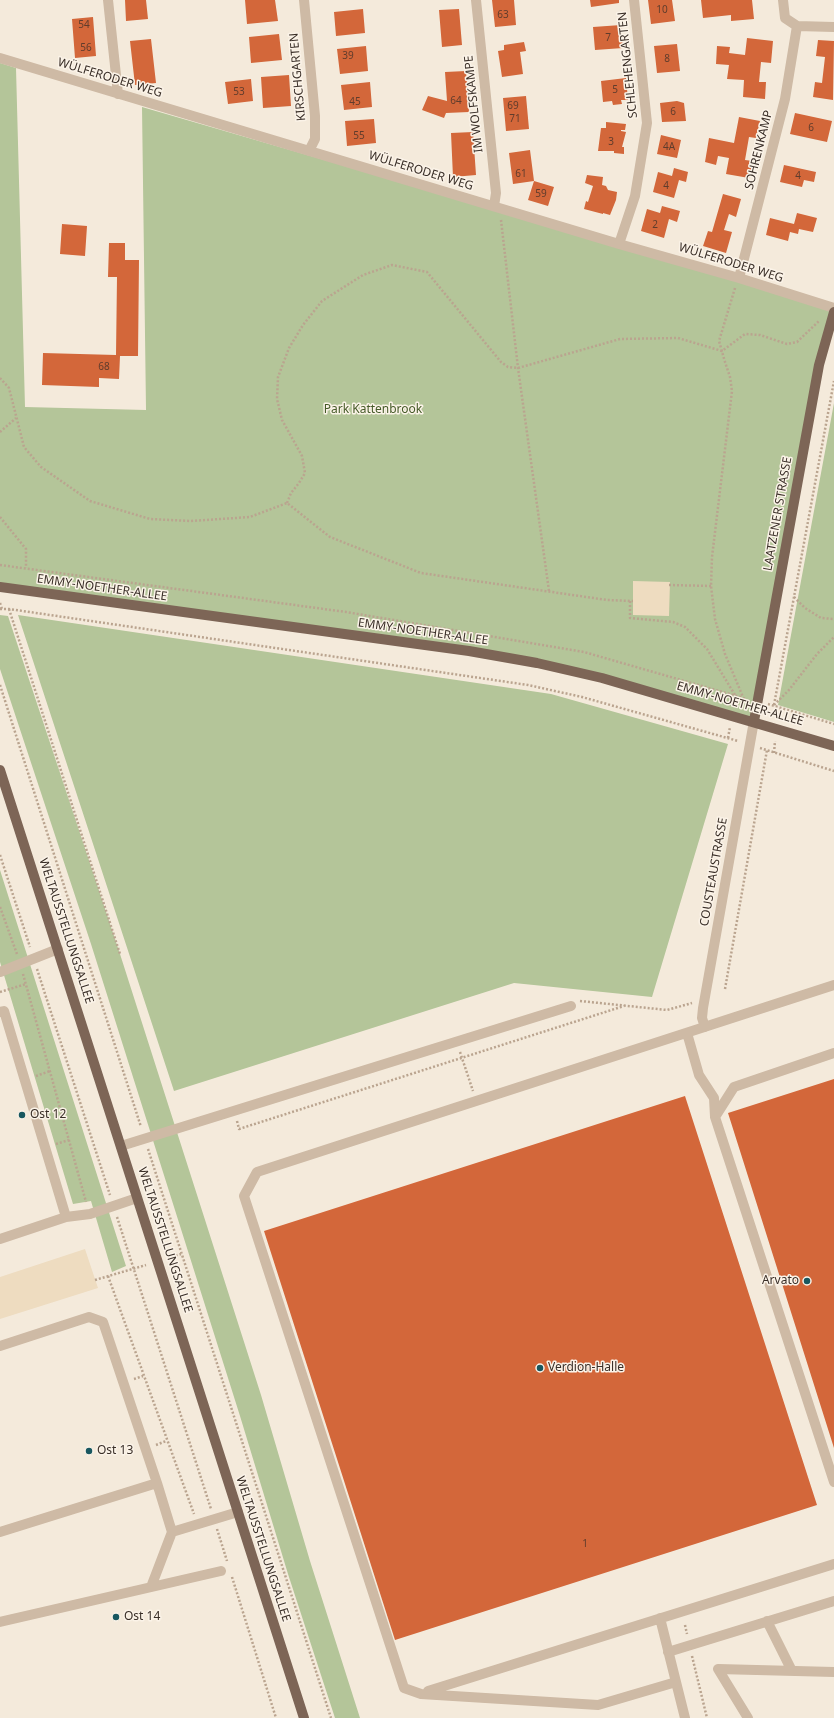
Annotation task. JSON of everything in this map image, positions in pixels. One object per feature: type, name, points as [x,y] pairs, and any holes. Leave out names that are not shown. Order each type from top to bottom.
[{"type":"main road","name":"LAATZENER STRASSE","points":[[754,721],[819,365],[834,312]]},
{"type":"main road","name":"EMMY-NOETHER-ALLEE","points":[[0,587],[469,651],[537,663],[602,678],[754,721],[834,746]]},
{"type":"main road","name":"WELTAUSSTELLUNGSALLEE","points":[[0,770],[304,1718]]},
{"type":"street","points":[[108,0],[118,94]]},
{"type":"street","name":"KIRSCHGARTEN","points":[[304,0],[315,116],[315,139],[309,151]]},
{"type":"street","name":"IM WOLFSKAMPE","points":[[476,0],[497,207]]},
{"type":"street","name":"SCHLEHENGARTEN","points":[[618,244],[635,196],[647,123],[634,0]]},
{"type":"street","points":[[783,0],[785,18],[797,26],[834,27]]},
{"type":"street","name":"SOHRENKAMP","points":[[739,278],[785,99],[797,26]]},
{"type":"street","name":"WÜLFERODER WEG","points":[[0,58],[618,244],[739,278],[834,308]]},
{"type":"street","name":"COUSTEAUSTRASSE","points":[[705,1027],[702,1018],[705,998],[754,721]]},
{"type":"street","points":[[0,972],[58,949]]},
{"type":"street","points":[[676,1682],[598,1705],[421,1694],[404,1688],[244,1196],[257,1172],[834,985]]},
{"type":"street","points":[[121,1146],[571,1006]]},
{"type":"street","points":[[0,1012],[4,1011],[66,1217]]},
{"type":"street","points":[[687,1033],[699,1076],[714,1098],[715,1117],[834,1482]]},
{"type":"street","points":[[715,1117],[734,1087],[834,1053]]},
{"type":"street","points":[[0,1239],[66,1217],[90,1214],[138,1198]]},
{"type":"street","points":[[0,1346],[89,1317],[103,1322],[172,1532],[151,1587]]},
{"type":"street","points":[[0,1532],[157,1483]]},
{"type":"street","points":[[172,1532],[238,1512]]},
{"type":"street","points":[[421,1694],[834,1564]]},
{"type":"street","points":[[0,1622],[227,1570]]},
{"type":"street","points":[[668,1652],[834,1600]]},
{"type":"street","points":[[660,1618],[685,1718]]},
{"type":"street","points":[[767,1622],[792,1671]]},
{"type":"street","points":[[748,1718],[718,1669],[834,1672]]},
{"type":"path","points":[[497,207],[549,591]]},
{"type":"path","points":[[287,503],[290,492],[299,483],[305,473],[302,456],[282,420],[277,399],[278,377],[289,348],[303,325],[322,301],[358,279],[392,265],[427,272],[501,362],[508,367],[518,368],[620,338],[678,338],[722,351]]},
{"type":"path","points":[[0,565],[346,612],[584,652],[743,697],[725,654],[715,619],[710,586],[712,557],[732,391],[730,377],[720,341],[732,297]]},
{"type":"path","points":[[722,351],[744,334],[760,335],[787,344],[797,342],[823,318]]},
{"type":"path","points":[[0,378],[9,388],[24,447],[41,467],[90,501],[150,519],[191,521],[250,516],[287,503]]},
{"type":"path","points":[[774,705],[834,381]]},
{"type":"path","points":[[0,432],[16,418]]},
{"type":"path","points":[[287,503],[330,537],[421,573],[607,600],[632,601],[630,618],[673,622],[685,627],[707,649],[728,681],[735,695]]},
{"type":"path","points":[[0,517],[26,549],[26,568]]},
{"type":"path","points":[[670,585],[710,586]]},
{"type":"path","points":[[793,596],[805,608],[821,618],[834,619]]},
{"type":"path","points":[[0,603],[1,609],[9,608],[528,685],[582,697],[728,738]]},
{"type":"path","points":[[9,608],[120,954]]},
{"type":"path","points":[[774,705],[789,690],[817,654],[834,637]]},
{"type":"path","points":[[0,685],[144,1139],[331,1718]]},
{"type":"path","points":[[774,705],[834,724]]},
{"type":"path","points":[[725,989],[767,750],[834,771]]},
{"type":"path","points":[[0,855],[134,1268],[214,1520],[227,1570],[276,1718]]},
{"type":"path","points":[[0,907],[26,984],[90,1214]]},
{"type":"path","points":[[0,992],[26,984]]},
{"type":"path","points":[[571,1006],[569,1000],[667,1010],[705,998]]},
{"type":"path","points":[[233,1111],[239,1129],[624,1006]]},
{"type":"path","points":[[457,1042],[476,1101]]},
{"type":"path","points":[[95,1280],[181,1254]]},
{"type":"path","points":[[108,1276],[197,1525]]},
{"type":"path","points":[[685,1625],[707,1718]]},
{"type":"green space","name":"Park Kattenbrook","points":[[0,63],[16,68],[25,407],[146,410],[142,107],[834,308],[754,721],[537,663],[0,587]]},
{"type":"green space","points":[[834,403],[834,722],[778,705]]},
{"type":"green space","points":[[0,615],[8,616],[120,954],[261,1395],[310,1561],[360,1718],[335,1718],[288,1574],[240,1416],[91,944],[0,669]]},
{"type":"green space","points":[[18,615],[551,694],[728,744],[652,997],[514,983],[174,1091]]},
{"type":"green space","points":[[0,870],[126,1266],[112,1272],[91,1201],[73,1204],[0,962]]},
{"type":"shaded area","points":[[633,581],[670,582],[669,616],[633,615]]},
{"type":"shaded area","points":[[85,1249],[98,1288],[0,1319],[0,1277]]},
{"type":"building","points":[[125,0],[146,0],[148,19],[126,21]]},
{"type":"building","points":[[245,0],[275,0],[278,21],[247,24]]},
{"type":"building","points":[[492,0],[514,0],[516,25],[495,27]]},
{"type":"building","points":[[590,0],[619,0],[619,3],[591,7]]},
{"type":"building","points":[[648,0],[672,0],[675,21],[651,24]]},
{"type":"building","points":[[701,0],[752,0],[754,19],[731,21],[731,15],[703,18]]},
{"type":"building","points":[[363,9],[365,33],[336,36],[334,12]]},
{"type":"building","points":[[459,9],[462,45],[442,47],[439,10]]},
{"type":"building","points":[[93,17],[96,56],[75,58],[72,19]]},
{"type":"building","points":[[621,25],[623,48],[595,50],[593,27]]},
{"type":"building","points":[[279,34],[282,60],[251,63],[249,37]]},
{"type":"building","points":[[747,38],[773,41],[771,63],[761,62],[759,82],[766,82],[765,99],[743,97],[744,80],[727,79],[729,65],[716,64],[717,46],[730,47],[729,53],[745,55]]},
{"type":"building","points":[[151,39],[156,83],[135,85],[130,41]]},
{"type":"building","points":[[818,40],[834,41],[833,100],[813,97],[815,82],[822,83],[825,57],[816,56]]},
{"type":"building","points":[[524,42],[526,51],[520,52],[523,74],[502,77],[498,51],[504,50],[504,45]]},
{"type":"building","points":[[677,44],[680,71],[657,73],[654,46]]},
{"type":"building","points":[[366,46],[368,71],[340,74],[337,49]]},
{"type":"building","points":[[466,71],[469,112],[446,113],[444,118],[422,110],[428,96],[447,101],[445,72]]},
{"type":"building","points":[[289,75],[291,106],[263,108],[261,77]]},
{"type":"building","points":[[626,78],[628,100],[621,100],[622,104],[613,105],[612,101],[603,102],[601,81]]},
{"type":"building","points":[[251,79],[253,101],[228,104],[225,82]]},
{"type":"building","points":[[370,82],[372,107],[344,110],[341,85]]},
{"type":"building","points":[[526,96],[529,129],[506,131],[503,98]]},
{"type":"building","points":[[677,101],[684,103],[686,121],[662,122],[660,103]]},
{"type":"building","points":[[795,113],[832,121],[827,142],[790,134]]},
{"type":"building","points":[[739,117],[760,121],[756,138],[749,137],[745,160],[753,161],[749,178],[726,174],[729,158],[718,156],[716,165],[705,162],[709,138],[734,143]]},
{"type":"building","points":[[374,119],[376,143],[347,146],[345,121]]},
{"type":"building","points":[[606,122],[626,124],[625,130],[621,130],[626,132],[622,147],[624,147],[624,154],[614,153],[614,151],[598,151],[601,128],[606,128]]},
{"type":"building","points":[[473,132],[476,175],[453,177],[451,133]]},
{"type":"building","points":[[661,135],[681,140],[677,158],[657,154]]},
{"type":"building","points":[[530,150],[534,181],[513,184],[509,153]]},
{"type":"building","points":[[784,165],[816,172],[814,182],[804,180],[802,187],[780,182]]},
{"type":"building","points":[[674,168],[688,172],[686,182],[679,180],[674,198],[653,192],[658,172],[672,176]]},
{"type":"building","points":[[587,175],[603,177],[602,185],[606,186],[608,190],[617,192],[616,200],[610,215],[584,209],[593,186],[585,183]]},
{"type":"building","points":[[534,181],[554,187],[548,206],[528,200]]},
{"type":"building","points":[[723,194],[741,199],[736,217],[729,214],[724,230],[732,232],[726,253],[703,246],[708,231],[712,232]]},
{"type":"building","points":[[662,206],[680,211],[677,222],[669,219],[664,238],[641,231],[647,209],[660,213]]},
{"type":"building","points":[[797,213],[817,218],[813,232],[799,229],[798,234],[790,232],[788,241],[766,235],[770,218],[794,224]]},
{"type":"building","points":[[62,224],[87,226],[85,256],[60,254]]},
{"type":"building","points":[[109,243],[125,243],[125,260],[139,260],[138,356],[120,356],[119,379],[99,378],[99,387],[42,385],[43,353],[116,355],[117,277],[108,277]]},
{"type":"building","name":"Arvato","points":[[834,1079],[834,1448],[728,1113]]},
{"type":"building","name":"Verdion-Halle","points":[[685,1096],[817,1505],[395,1640],[264,1231]]},
{"type":"place","name":"Ost 12","points":[[22,1115]]},
{"type":"place","name":"Arvato","points":[[807,1281]]},
{"type":"place","name":"Verdion-Halle","points":[[540,1368]]},
{"type":"place","name":"Ost 13","points":[[89,1451]]},
{"type":"place","name":"Ost 14","points":[[116,1617]]}]
